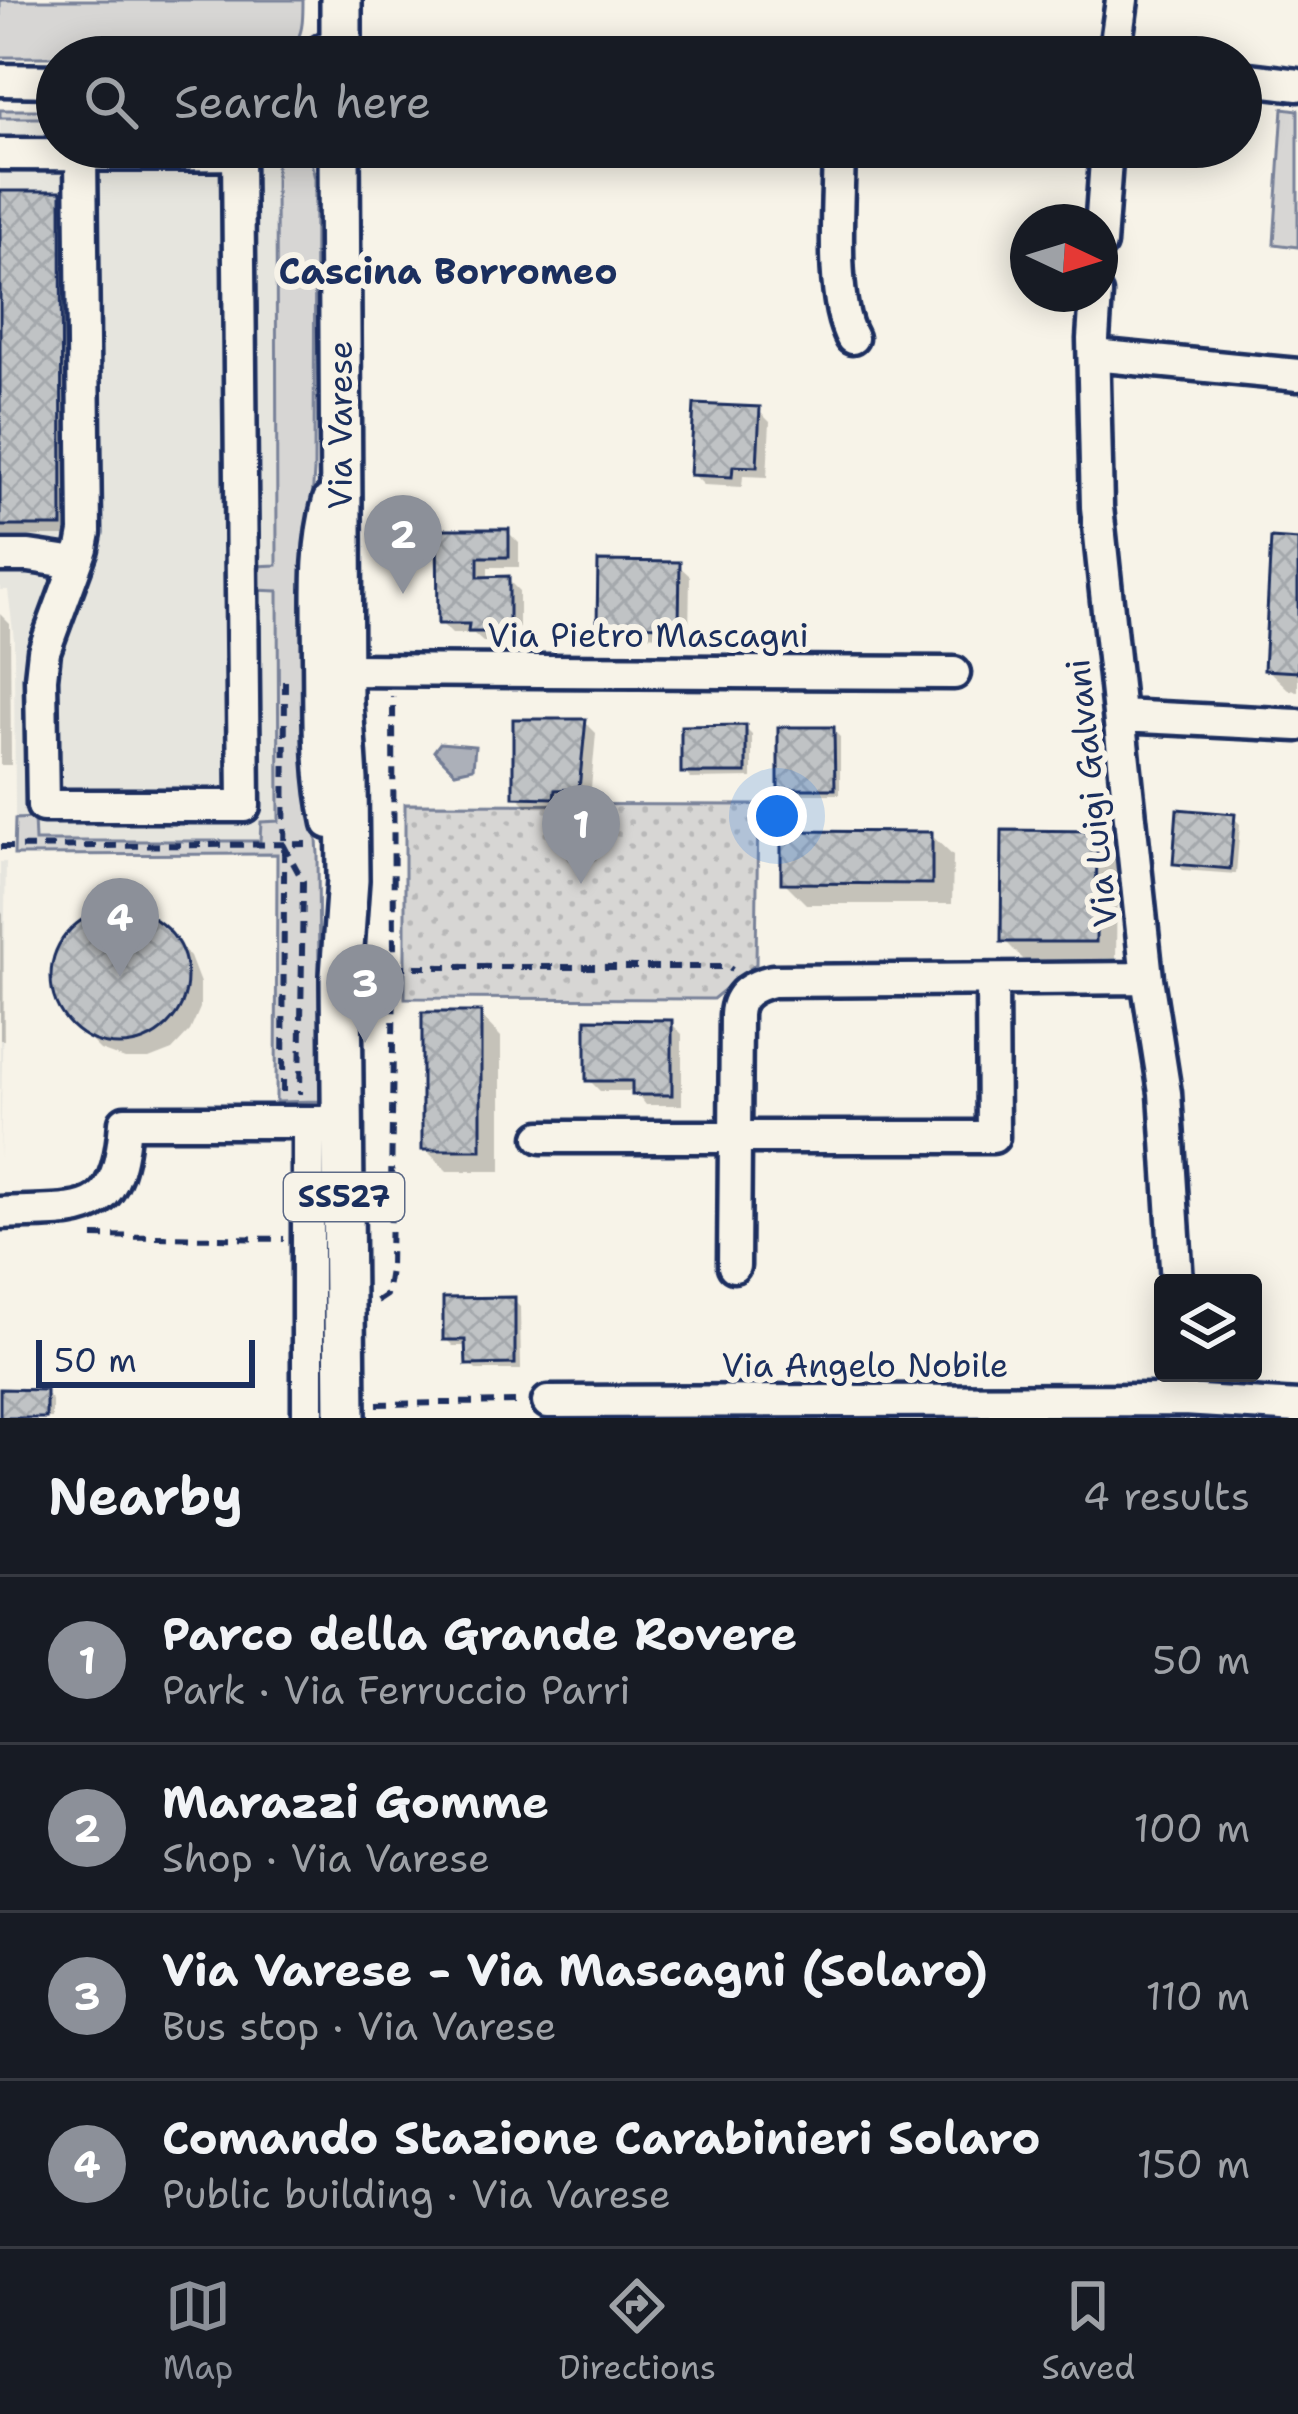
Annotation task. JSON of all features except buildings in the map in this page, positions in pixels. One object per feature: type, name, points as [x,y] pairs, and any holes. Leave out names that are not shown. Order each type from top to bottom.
[{"type":"main road","name":"Via Varese","points":[[333,1414],[344,1305],[312,1122],[348,916],[336,837],[333,755],[342,686],[339,168]]},
{"type":"street","points":[[1117,36],[1122,0]]},
{"type":"street","points":[[0,80],[36,81]]},
{"type":"street","points":[[1262,81],[1298,86]]},
{"type":"street","points":[[0,154],[36,153]]},
{"type":"street","points":[[96,168],[85,532],[44,651],[43,806],[244,806],[238,168]]},
{"type":"street","points":[[839,168],[838,295],[852,338]]},
{"type":"street","points":[[1103,204],[1105,168]]},
{"type":"street","name":"Via Luigi Galvani","points":[[1095,312],[1097,507],[1147,978],[1166,1093],[1176,1274]]},
{"type":"street","points":[[1094,356],[1298,375]]},
{"type":"street","points":[[336,837],[320,763],[320,550],[340,460]]},
{"type":"street","points":[[0,556],[76,562]]},
{"type":"street","name":"Via Pietro Mascagni","points":[[342,686],[393,669],[954,673]]},
{"type":"street","points":[[1120,716],[1298,725]]},
{"type":"street","points":[[734,1266],[736,1004],[752,986],[772,981],[1147,978]]},
{"type":"street","points":[[542,1137],[993,1137],[992,980]]},
{"type":"street","points":[[0,1213],[76,1209],[100,1201],[116,1180],[125,1122],[312,1122],[333,1414]]},
{"type":"street","points":[[1183,1397],[1298,1407]]},
{"type":"street","name":"Via Angelo Nobile","points":[[548,1402],[737,1410],[1183,1397]]},
{"type":"path","points":[[344,1305],[374,1304],[386,1295],[390,1270],[393,669]]},
{"type":"path","points":[[300,680],[285,680],[284,844],[312,1122]]},
{"type":"path","points":[[0,847],[284,844],[336,837],[394,844]]},
{"type":"path","points":[[394,967],[728,967],[752,986]]},
{"type":"path","points":[[92,1236],[299,1239]]},
{"type":"path","points":[[333,1414],[548,1402]]},
{"type":"shaded area","points":[[0,0],[303,0],[299,36],[36,36],[36,57],[0,57]]},
{"type":"shaded area","points":[[1283,108],[1298,110],[1298,247],[1274,244]]},
{"type":"shaded area","points":[[0,110],[36,110],[36,118],[0,118]]},
{"type":"shaded area","points":[[0,118],[36,118],[36,168],[276,168],[277,565],[256,566],[278,590],[279,822],[261,841],[34,841],[34,819],[15,819],[14,639],[8,590],[0,590]]},
{"type":"shaded area","points":[[276,168],[313,168],[314,471],[305,607],[318,854],[320,1101],[276,1102],[277,854],[14,855],[15,819],[34,818],[35,841],[260,841],[261,822],[279,821],[278,591],[255,590],[255,566],[277,565]]},
{"type":"shaded area","points":[[440,743],[475,746],[473,768],[455,772],[434,751]]},
{"type":"shaded area","points":[[405,804],[758,805],[756,964],[713,999],[405,998]]},
{"type":"shaded area","points":[[0,862],[6,862],[0,1161]]},
{"type":"place","name":"Marazzi Gomme","points":[[403,594]]},
{"type":"place","name":"Parco della Grande Rovere","points":[[581,884]]},
{"type":"place","name":"Comando Stazione Carabinieri Solaro","points":[[120,977]]},
{"type":"place","name":"Via Varese - Via Mascagni (Solaro)","points":[[365,1043]]},
{"type":"district","name":"Cascina Borromeo","points":[[448,271]]}]
